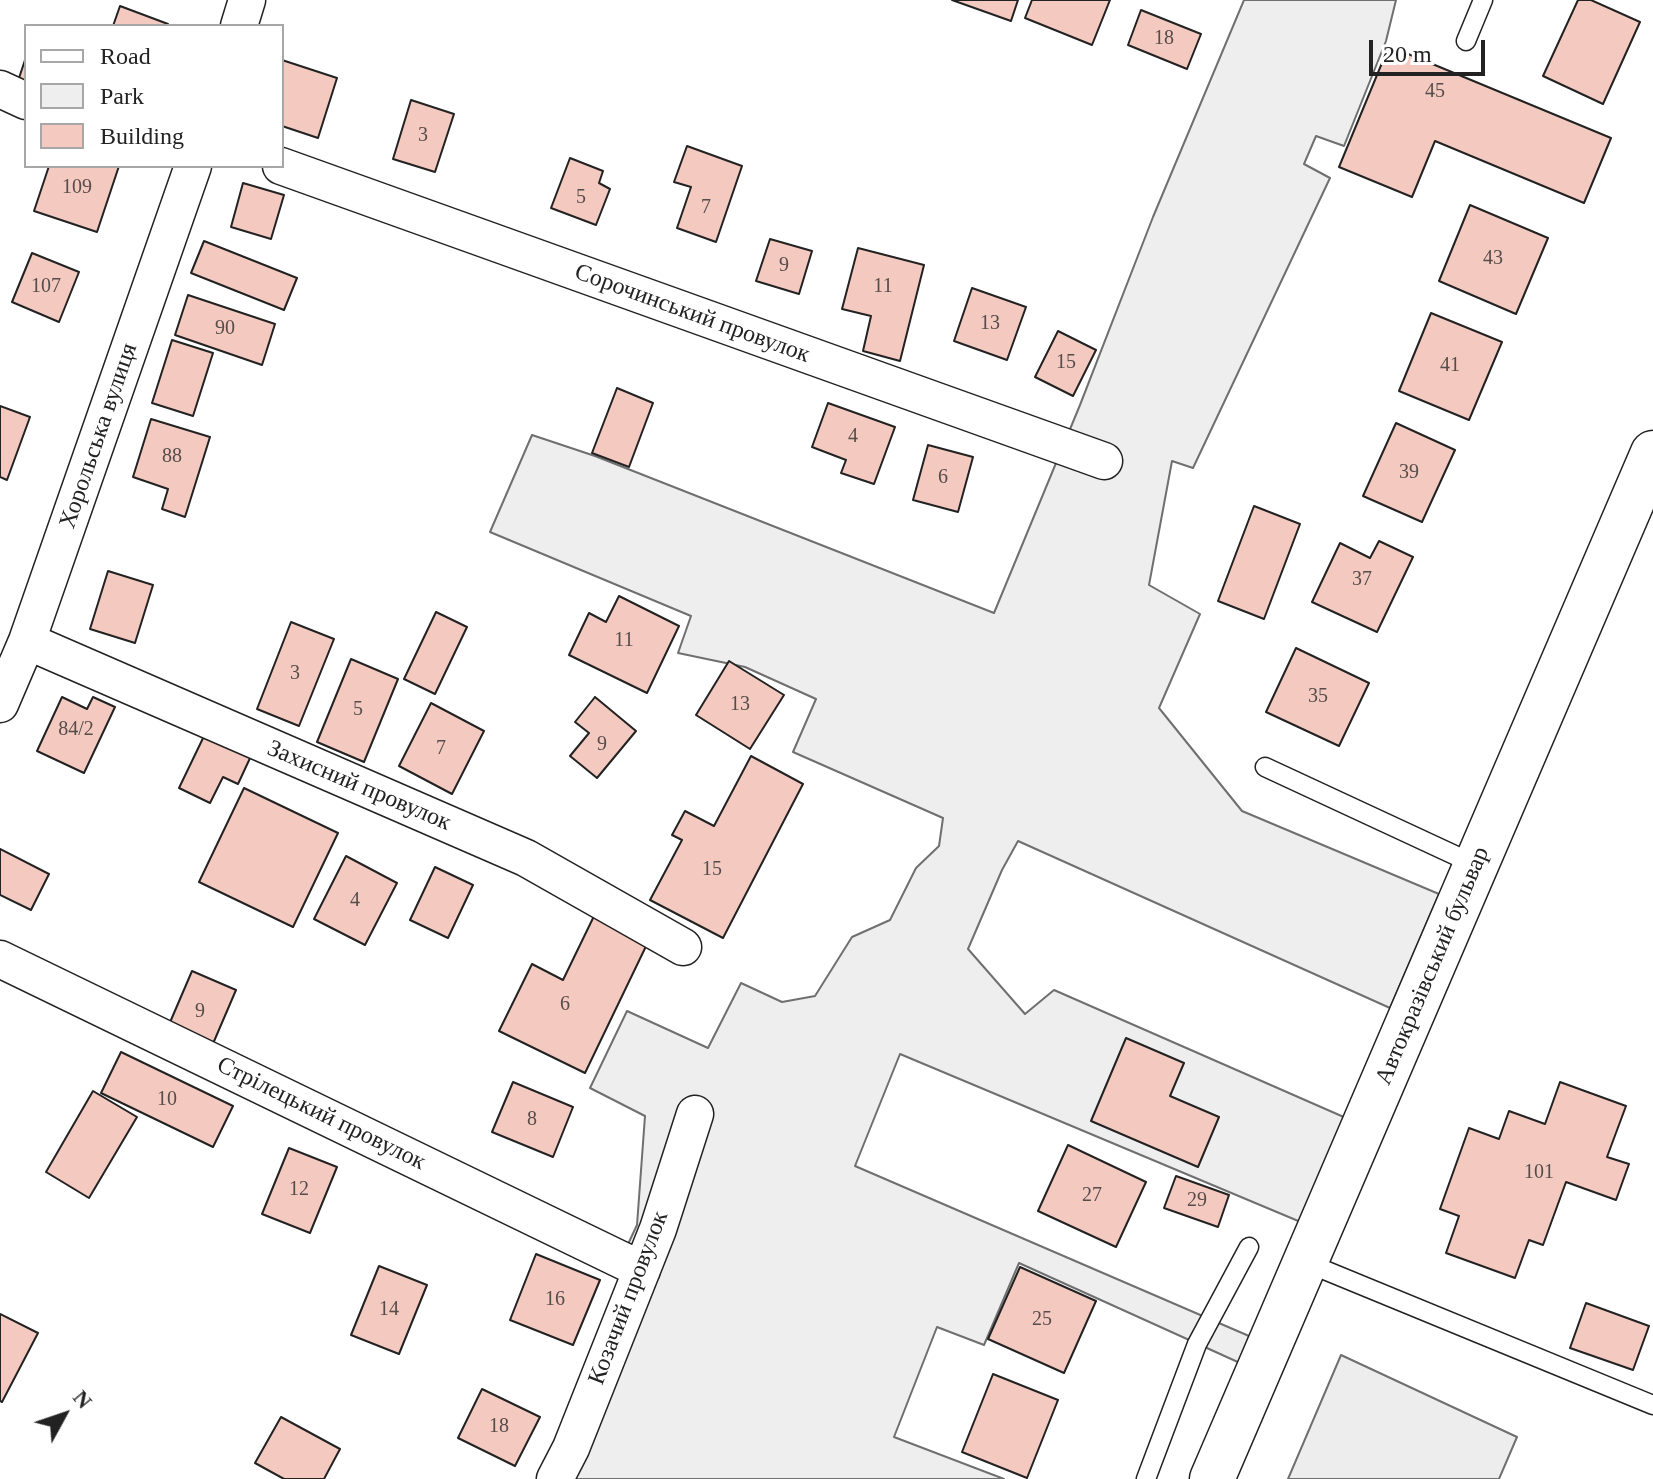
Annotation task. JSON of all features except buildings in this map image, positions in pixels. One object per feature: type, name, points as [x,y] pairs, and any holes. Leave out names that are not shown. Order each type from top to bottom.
[{"type":"street","points":[[240,24],[247,0]]},
{"type":"street","points":[[0,89],[24,100]]},
{"type":"street","name":"Сорочинський провулок","points":[[284,167],[1104,461]]},
{"type":"street","name":"Хорольська вулиця","points":[[0,704],[27,641],[192,168]]},
{"type":"street","name":"Автокразівський бульвар","points":[[1212,1479],[1653,453]]},
{"type":"street","name":"Захисний провулок","points":[[27,641],[526,858],[683,947]]},
{"type":"street","name":"Стрілецький провулок","points":[[0,959],[642,1270]]},
{"type":"street","name":"Козачий провулок","points":[[555,1479],[571,1448],[658,1229],[695,1114]]},
{"type":"lane","points":[[1466,41],[1483,0]]},
{"type":"lane","points":[[1265,767],[1476,865]]},
{"type":"lane","points":[[1146,1479],[1197,1344],[1249,1247]]},
{"type":"lane","points":[[1305,1262],[1653,1405]]},
{"type":"green space","points":[[1244,0],[1396,0],[1386,41],[1344,146],[1316,136],[1304,164],[1330,178],[1193,468],[1172,461],[1149,585],[1200,614],[1159,708],[1242,811],[1439,894],[1390,1008],[1018,841],[968,949],[1025,1014],[1054,990],[1346,1118],[1303,1223],[900,1054],[855,1166],[1249,1336],[1240,1363],[1019,1263],[984,1345],[937,1327],[894,1437],[1004,1479],[537,1479],[569,1419],[630,1283],[614,1274],[637,1225],[645,1116],[590,1088],[627,1011],[708,1048],[741,983],[782,1002],[815,996],[852,937],[890,920],[916,868],[939,846],[943,818],[793,752],[816,699],[745,667],[678,653],[691,616],[490,532],[532,435],[595,456],[994,613]]},
{"type":"shaded area","points":[[1341,1355],[1517,1437],[1499,1479],[1288,1479]]}]
